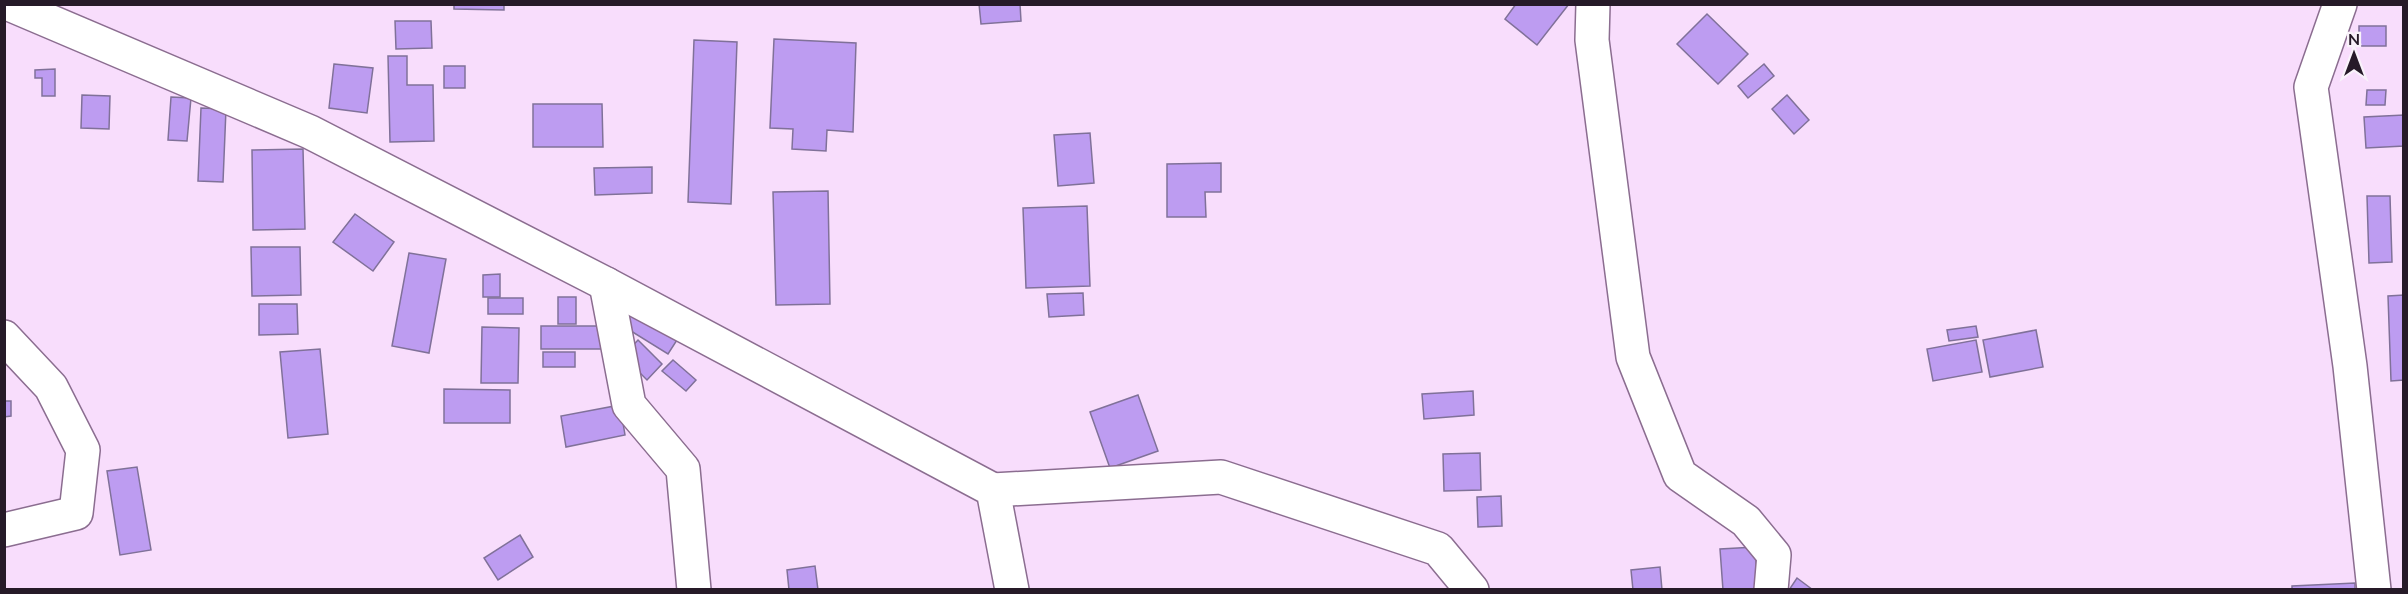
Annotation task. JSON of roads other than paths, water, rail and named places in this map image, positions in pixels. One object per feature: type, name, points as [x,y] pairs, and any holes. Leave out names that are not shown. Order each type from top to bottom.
[{"type":"street","points":[[9,4],[310,132],[606,284],[993,490],[1221,477],[1438,549],[1472,590]]},
{"type":"street","points":[[1593,4],[1592,40],[1633,357],[1680,475],[1746,521],[1774,555],[1771,590]]},
{"type":"street","points":[[2340,4],[2312,87],[2350,366],[2374,590]]},
{"type":"street","points":[[606,284],[629,405],[683,469],[694,590]]},
{"type":"street","points":[[4,337],[51,387],[83,450],[76,513],[4,530]]},
{"type":"street","points":[[993,490],[1012,590]]}]
